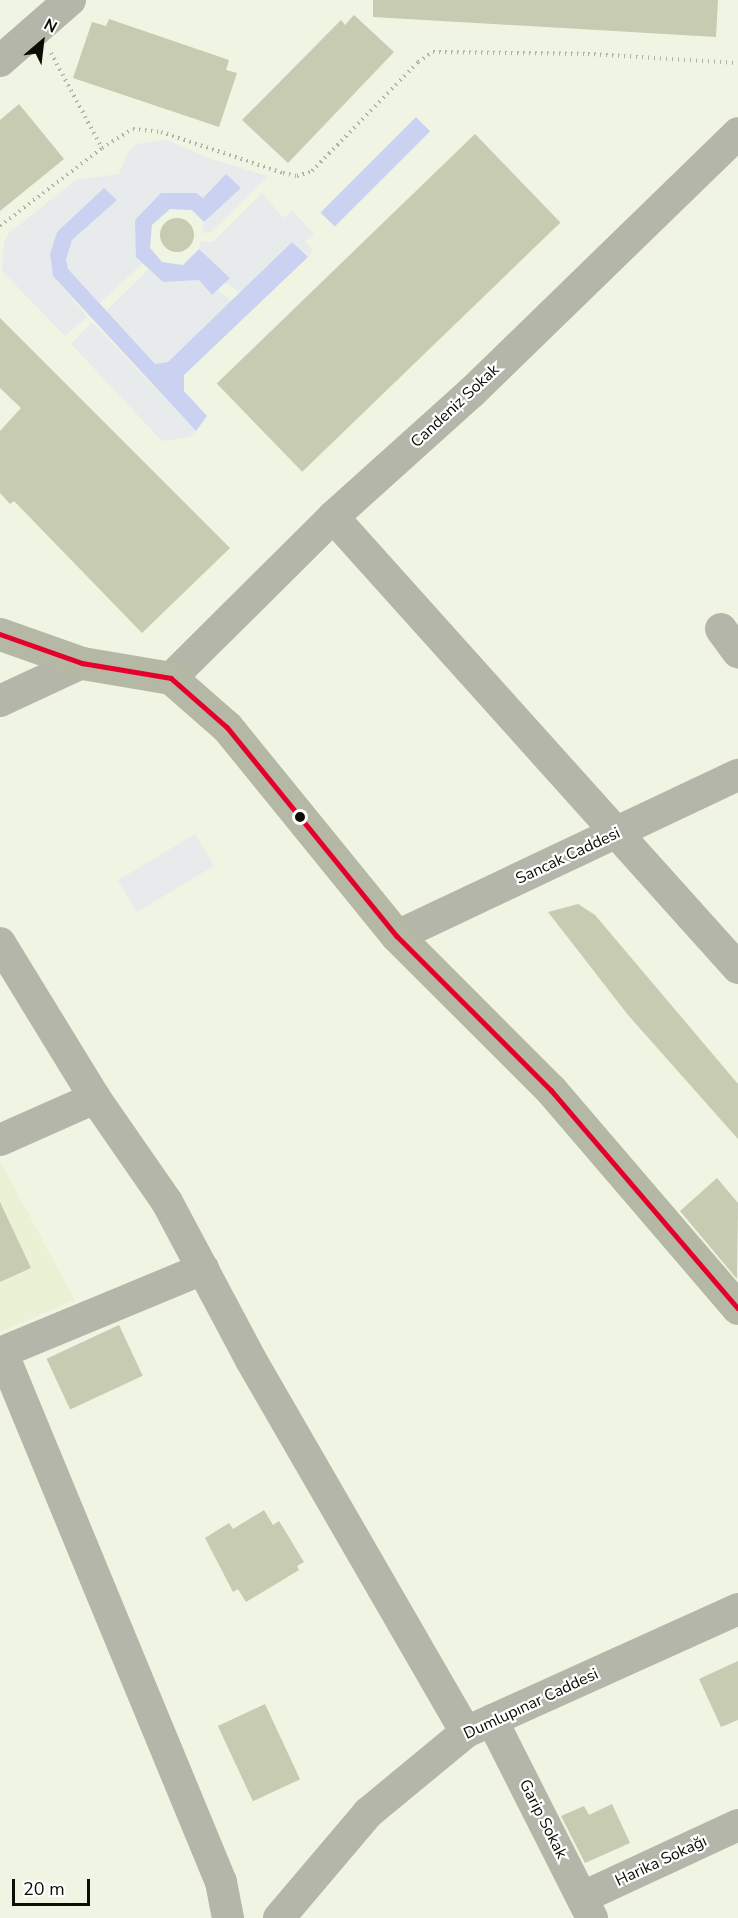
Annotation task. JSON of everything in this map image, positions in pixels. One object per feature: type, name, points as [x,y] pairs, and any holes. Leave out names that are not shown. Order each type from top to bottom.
[{"type":"main road","points":[[0,634],[82,663],[171,678],[227,727],[397,936],[551,1090],[738,1308]]},
{"type":"street","points":[[0,61],[70,0]]},
{"type":"street","name":"Candeniz Sokak","points":[[171,678],[333,517],[472,392],[738,133]]},
{"type":"street","points":[[333,517],[738,968]]},
{"type":"street","points":[[0,700],[82,663]]},
{"type":"street","name":"Sancak Caddesi","points":[[397,936],[738,775]]},
{"type":"street","name":"Garip Sokak","points":[[0,943],[95,1098],[167,1202],[203,1269],[587,1908]]},
{"type":"street","points":[[0,1140],[95,1098]]},
{"type":"street","points":[[203,1269],[1,1353],[221,1882],[228,1918]]},
{"type":"street","name":"Dumlupınar Caddesi","points":[[279,1918],[368,1813],[479,1726],[738,1609]]},
{"type":"street","name":"Harika Sokağı","points":[[587,1908],[738,1825]]},
{"type":"path","points":[[38,28],[102,148]]},
{"type":"path","points":[[0,226],[102,148],[133,129],[161,132],[297,176],[312,171],[418,62],[433,52],[544,52],[737,63]]},
{"type":"shaded area","points":[[167,140],[211,159],[268,176],[211,232],[202,233],[204,222],[241,188],[226,174],[203,198],[161,193],[136,257],[143,263],[99,304],[68,269],[66,260],[72,240],[116,200],[57,232],[50,254],[53,276],[87,317],[65,336],[2,271],[4,242],[9,233],[76,180],[119,174],[129,151],[137,144]]},
{"type":"shaded area","points":[[262,193],[283,218],[293,211],[314,234],[305,242],[313,249],[308,257],[292,242],[240,292],[225,283],[230,277],[199,249],[201,241],[213,242]]},
{"type":"shaded area","points":[[149,269],[163,282],[199,280],[212,295],[218,290],[231,301],[168,362],[155,364],[106,311]]},
{"type":"shaded area","points":[[92,322],[196,431],[190,437],[162,441],[71,344]]},
{"type":"shaded area","points":[[195,834],[214,866],[137,912],[118,880]]},
{"type":"shaded area","points":[[0,1161],[75,1300],[0,1332]]},
{"type":"water","points":[[416,117],[430,131],[335,227],[321,212]]},
{"type":"water","points":[[226,174],[241,188],[204,222],[192,210],[170,209],[152,225],[150,248],[162,262],[183,265],[199,249],[230,278],[212,295],[199,280],[163,282],[136,257],[135,220],[161,193],[196,193],[203,198]]},
{"type":"water","points":[[104,188],[117,200],[72,240],[66,260],[68,269],[155,364],[168,362],[292,242],[308,257],[184,375],[184,391],[207,416],[196,431],[53,276],[50,254],[57,232]]},
{"type":"building","points":[[373,0],[718,0],[716,37],[373,17]]},
{"type":"building","points":[[354,15],[394,52],[288,163],[242,120],[341,20],[345,25]]},
{"type":"building","points":[[109,19],[229,60],[226,70],[237,73],[219,127],[73,78],[92,22],[106,26]]},
{"type":"building","points":[[19,104],[64,159],[0,211],[0,120]]},
{"type":"building","points":[[475,134],[560,222],[302,472],[217,383]]},
{"type":"building","points":[[177,218],[189,223],[194,235],[189,247],[177,252],[165,247],[160,235],[165,223]]},
{"type":"building","points":[[0,318],[230,548],[142,633],[14,501],[10,504],[0,493],[0,431],[21,408],[0,388]]},
{"type":"building","points":[[578,904],[595,915],[738,1084],[738,1139],[628,1015],[548,912]]},
{"type":"building","points":[[717,1178],[738,1203],[737,1279],[680,1211]]},
{"type":"building","points":[[0,1202],[31,1268],[0,1282]]},
{"type":"building","points":[[119,1325],[143,1376],[70,1410],[46,1359]]},
{"type":"building","points":[[264,1510],[273,1525],[279,1521],[304,1562],[297,1566],[299,1570],[246,1602],[238,1589],[233,1592],[205,1538],[229,1523],[233,1529]]},
{"type":"building","points":[[738,1661],[738,1720],[721,1727],[699,1679]]},
{"type":"building","points":[[265,1704],[300,1779],[253,1801],[218,1726]]},
{"type":"building","points":[[612,1804],[630,1843],[585,1863],[561,1816],[584,1806],[589,1815]]},
{"type":"transit line","points":[[0,634],[82,663],[171,678],[227,727],[397,936],[551,1090],[738,1308]]}]
